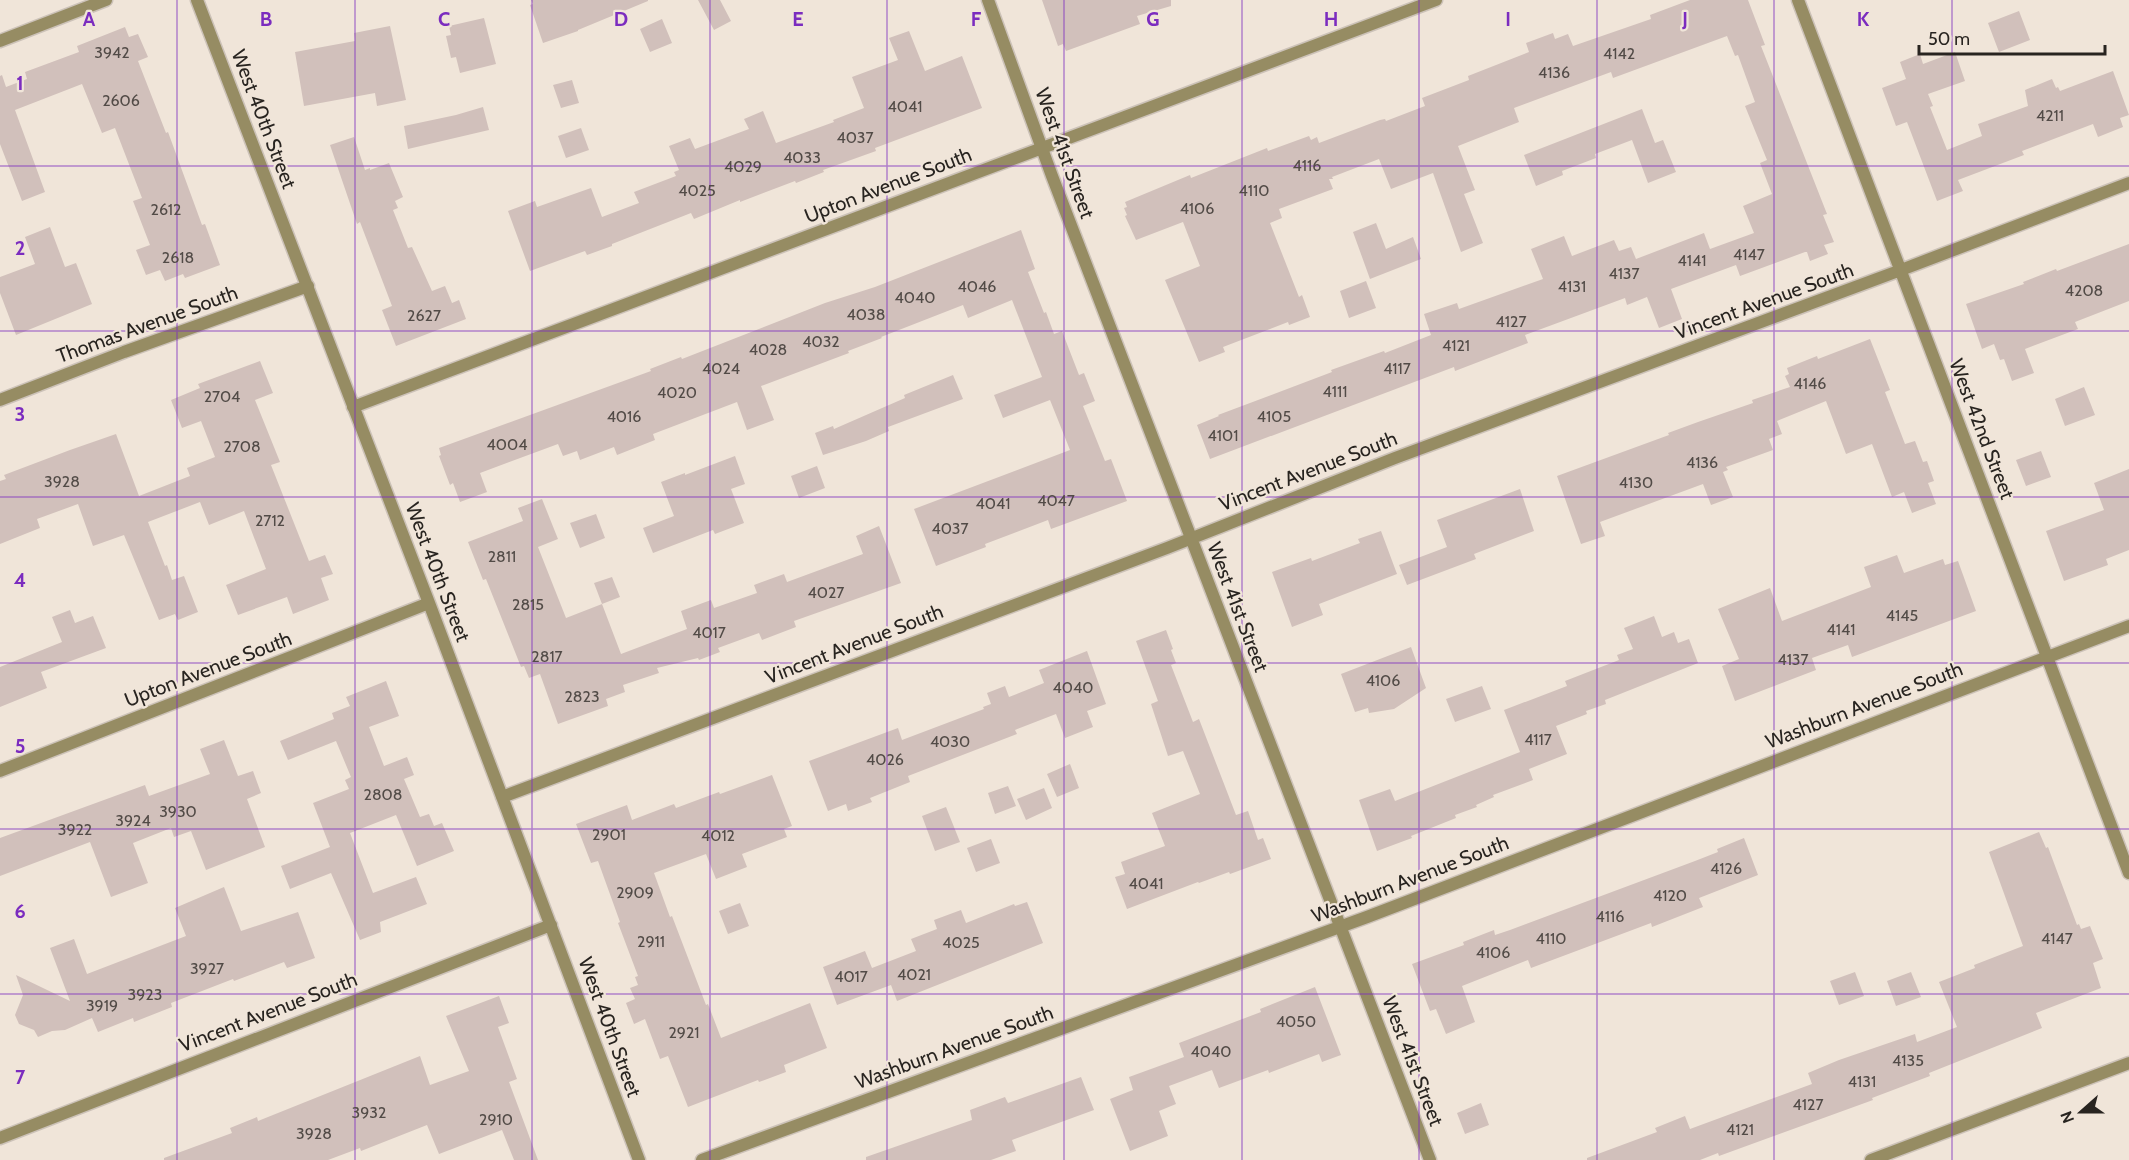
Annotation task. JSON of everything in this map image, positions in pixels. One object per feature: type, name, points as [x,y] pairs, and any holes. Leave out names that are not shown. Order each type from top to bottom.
[{"type":"street","points":[[0,41],[106,0]]},
{"type":"street","name":"West 40th Street","points":[[197,0],[429,603],[639,1160]]},
{"type":"street","name":"West 41st Street","points":[[988,0],[1052,176],[1430,1160]]},
{"type":"street","name":"Upton Avenue South","points":[[353,408],[1436,0]]},
{"type":"street","name":"West 42nd Street","points":[[1798,0],[2129,873]]},
{"type":"street","name":"Vincent Avenue South","points":[[502,797],[2129,183]]},
{"type":"street","name":"Thomas Avenue South","points":[[0,400],[124,352],[308,286]]},
{"type":"street","name":"Upton Avenue South","points":[[0,771],[429,603]]},
{"type":"street","name":"Washburn Avenue South","points":[[702,1160],[1340,927],[2129,626]]},
{"type":"street","name":"Vincent Avenue South","points":[[0,1138],[551,925]]},
{"type":"street","points":[[1871,1160],[2129,1063]]},
{"type":"building","points":[[531,0],[648,1],[578,31],[543,43],[530,5],[533,4]]},
{"type":"building","points":[[698,0],[720,0],[731,21],[714,30]]},
{"type":"building","points":[[1042,0],[1171,0],[1171,6],[1137,16],[1140,24],[1066,51],[1063,44],[1058,46]]},
{"type":"building","points":[[1690,0],[1748,0],[1765,45],[1761,46],[1827,214],[1823,215],[1834,242],[1824,245],[1828,254],[1810,261],[1805,252],[1740,276],[1736,265],[1671,289],[1682,319],[1659,328],[1647,297],[1627,305],[1625,298],[1525,335],[1528,343],[1455,371],[1454,367],[1210,459],[1197,425],[1332,372],[1331,370],[1431,335],[1424,314],[1457,303],[1459,309],[1543,279],[1531,249],[1564,236],[1572,256],[1614,240],[1619,251],[1631,247],[1636,259],[1704,233],[1710,249],[1754,233],[1743,206],[1772,194],[1760,163],[1767,160],[1745,106],[1755,102],[1738,55],[1735,56],[1727,36],[1613,78],[1611,72],[1514,108],[1519,122],[1458,146],[1475,190],[1464,194],[1483,243],[1461,252],[1433,173],[1391,189],[1379,159],[1332,177],[1333,179],[1329,179],[1333,189],[1279,209],[1282,218],[1270,223],[1299,297],[1302,295],[1310,317],[1289,325],[1288,322],[1223,347],[1225,352],[1199,362],[1165,280],[1200,266],[1183,222],[1136,240],[1125,216],[1127,215],[1124,208],[1127,207],[1125,202],[1190,175],[1191,178],[1267,148],[1268,151],[1309,136],[1311,140],[1317,137],[1319,143],[1425,106],[1422,98],[1469,80],[1468,76],[1529,52],[1526,43],[1553,33],[1555,39],[1568,34],[1573,46],[1651,19],[1650,15]]},
{"type":"building","points":[[2019,11],[2030,40],[1999,52],[1988,23]]},
{"type":"building","points":[[484,18],[496,64],[460,73],[456,57],[451,58],[446,36],[451,35],[449,26]]},
{"type":"building","points":[[662,19],[672,43],[650,52],[640,29]]},
{"type":"building","points":[[390,26],[406,100],[377,106],[375,93],[304,106],[295,52],[355,41],[354,33]]},
{"type":"building","points":[[125,27],[129,37],[138,34],[148,57],[138,61],[220,265],[185,278],[183,274],[165,281],[160,270],[146,275],[136,250],[150,245],[133,201],[142,198],[115,128],[102,133],[82,84],[15,110],[45,192],[22,201],[0,144],[0,76],[2,75],[6,87],[27,79],[25,72],[79,52],[77,46]]},
{"type":"building","points":[[909,31],[925,71],[962,56],[982,108],[875,148],[876,151],[823,170],[824,172],[796,183],[795,181],[740,202],[740,200],[694,219],[691,213],[612,244],[612,246],[587,255],[585,251],[530,271],[508,211],[535,201],[537,207],[591,188],[602,217],[639,203],[634,192],[676,176],[674,172],[679,170],[669,146],[690,138],[695,149],[749,129],[744,119],[763,111],[776,143],[834,122],[833,120],[864,108],[852,77],[898,60],[889,38]]},
{"type":"building","points":[[1955,52],[1965,81],[1928,94],[1933,106],[1930,107],[1947,150],[1982,136],[1978,124],[2028,106],[2025,90],[2052,79],[2060,91],[2113,71],[2129,115],[2120,118],[2123,127],[2098,137],[2093,124],[2022,151],[2024,155],[1958,180],[1963,191],[1937,201],[1907,122],[1896,126],[1882,88],[1906,79],[1900,62],[1920,54],[1923,64]]},
{"type":"building","points":[[572,80],[579,103],[561,108],[553,85]]},
{"type":"building","points":[[483,107],[489,130],[408,149],[404,126]]},
{"type":"building","points":[[1642,109],[1655,143],[1663,140],[1676,172],[1648,183],[1632,140],[1595,154],[1596,158],[1562,171],[1563,175],[1536,186],[1524,155]]},
{"type":"building","points":[[581,128],[589,150],[566,158],[558,136]]},
{"type":"building","points":[[354,137],[365,170],[389,163],[403,197],[395,201],[398,208],[393,210],[408,248],[412,247],[432,291],[445,286],[452,303],[459,300],[466,319],[396,346],[382,310],[392,306],[360,222],[357,224],[330,145]]},
{"type":"building","points":[[1376,223],[1386,249],[1413,237],[1421,259],[1370,279],[1353,232]]},
{"type":"building","points":[[50,227],[65,267],[76,263],[92,304],[16,335],[0,293],[0,277],[35,264],[25,237]]},
{"type":"building","points":[[1021,230],[1035,269],[1028,272],[1044,313],[1046,312],[1054,334],[1062,331],[1079,375],[1084,373],[1095,401],[1083,406],[1105,461],[1111,459],[1127,501],[1051,529],[1048,520],[936,566],[914,509],[1070,450],[1050,400],[1003,418],[994,395],[1042,377],[1012,300],[968,318],[963,305],[881,337],[848,351],[849,353],[761,386],[774,420],[747,430],[737,402],[653,434],[655,440],[617,455],[614,447],[580,460],[577,451],[563,456],[558,444],[480,473],[487,492],[460,502],[453,483],[450,485],[439,456],[441,455],[439,448],[651,371],[650,369],[681,357],[682,359],[825,303],[875,287]]},
{"type":"building","points":[[2129,244],[2129,301],[2075,322],[2078,329],[2025,349],[2034,373],[2012,381],[2004,359],[2000,360],[1994,344],[1982,349],[1966,304]]},
{"type":"building","points":[[1366,281],[1376,308],[1349,318],[1340,291]]},
{"type":"building","points":[[1870,339],[1890,390],[1885,392],[1905,444],[1915,441],[1923,462],[1927,461],[1934,481],[1928,483],[1936,504],[1912,513],[1904,492],[1892,497],[1872,444],[1846,454],[1826,401],[1777,421],[1782,434],[1769,439],[1773,450],[1726,467],[1728,470],[1723,472],[1733,497],[1711,505],[1703,484],[1600,522],[1605,536],[1581,544],[1557,476],[1790,387],[1785,376],[1789,374],[1787,368]]},
{"type":"building","points":[[260,361],[273,393],[255,400],[280,462],[271,465],[309,561],[325,555],[333,574],[321,578],[329,600],[293,614],[287,597],[238,615],[226,585],[266,569],[244,511],[209,525],[200,502],[148,522],[172,580],[184,576],[198,612],[178,620],[175,614],[159,620],[124,535],[93,546],[78,504],[37,519],[40,528],[0,544],[0,481],[6,479],[4,475],[116,434],[139,496],[190,476],[187,468],[215,457],[201,421],[182,428],[171,400],[200,388],[198,384]]},
{"type":"building","points":[[953,375],[963,399],[888,427],[889,431],[866,441],[823,455],[815,433],[833,426],[834,429],[905,398],[904,395]]},
{"type":"building","points":[[2084,387],[2095,415],[2065,426],[2055,399]]},
{"type":"building","points":[[2041,451],[2051,477],[2026,486],[2016,460]]},
{"type":"building","points":[[735,456],[745,484],[731,489],[744,523],[715,534],[713,530],[653,553],[643,528],[674,516],[661,482]]},
{"type":"building","points":[[817,466],[825,488],[799,498],[791,476]]},
{"type":"building","points":[[2129,469],[2129,550],[2106,559],[2108,565],[2064,581],[2046,531],[2104,510],[2094,483]]},
{"type":"building","points":[[1520,489],[1534,531],[1474,554],[1476,559],[1407,585],[1399,565],[1447,547],[1437,520]]},
{"type":"building","points":[[542,499],[558,539],[538,547],[566,618],[602,604],[621,654],[687,629],[681,611],[711,600],[714,608],[757,593],[754,585],[784,574],[787,582],[863,554],[856,536],[879,526],[901,583],[794,621],[796,627],[762,640],[759,633],[718,648],[720,652],[699,660],[698,658],[657,668],[659,673],[623,685],[625,692],[606,699],[608,706],[558,724],[540,674],[529,678],[524,666],[521,667],[486,579],[483,580],[468,542],[523,521],[518,508]]},
{"type":"building","points":[[596,514],[605,538],[580,548],[570,523]]},
{"type":"building","points":[[1381,531],[1397,574],[1319,604],[1323,615],[1292,627],[1272,572],[1311,558],[1312,561],[1360,543],[1358,539]]},
{"type":"building","points":[[1897,555],[1904,573],[1943,559],[1945,565],[1958,561],[1976,611],[1852,657],[1848,645],[1812,658],[1816,670],[1735,701],[1722,666],[1739,659],[1718,609],[1770,588],[1782,621],[1871,587],[1864,567]]},
{"type":"building","points":[[612,577],[620,597],[602,604],[594,583]]},
{"type":"building","points":[[70,610],[75,623],[93,616],[106,648],[41,672],[47,688],[0,707],[0,667],[62,642],[52,617]]},
{"type":"building","points":[[1654,616],[1662,637],[1674,632],[1678,643],[1689,639],[1698,663],[1605,700],[1606,704],[1556,726],[1567,754],[1529,769],[1533,780],[1493,795],[1494,797],[1476,805],[1477,807],[1455,815],[1456,818],[1377,851],[1359,800],[1390,789],[1395,801],[1520,752],[1504,710],[1567,686],[1565,681],[1619,660],[1617,655],[1633,649],[1624,628]]},
{"type":"building","points":[[1166,630],[1176,663],[1171,665],[1193,722],[1199,719],[1236,815],[1248,811],[1258,840],[1263,838],[1271,859],[1230,874],[1229,872],[1198,882],[1127,909],[1115,877],[1125,874],[1121,862],[1165,846],[1152,813],[1200,794],[1183,751],[1168,756],[1151,704],[1158,701],[1136,641]]},
{"type":"building","points":[[1411,647],[1426,688],[1394,709],[1369,713],[1368,708],[1355,712],[1341,674]]},
{"type":"building","points":[[1087,651],[1106,704],[1087,711],[1093,727],[1065,738],[1056,714],[1015,730],[1017,734],[908,776],[910,782],[870,798],[872,802],[848,811],[846,804],[828,811],[809,761],[898,728],[902,740],[984,709],[983,707],[991,704],[987,693],[1005,686],[1009,697],[1044,683],[1039,670]]},
{"type":"building","points":[[386,681],[399,716],[369,727],[384,766],[407,757],[414,775],[404,779],[420,817],[429,814],[434,826],[442,823],[454,851],[417,866],[396,815],[350,833],[373,893],[416,877],[427,904],[380,922],[381,932],[360,940],[331,873],[290,889],[281,866],[330,847],[313,803],[349,789],[345,780],[351,777],[336,741],[288,760],[280,741],[334,719],[332,713],[350,706],[346,697]]},
{"type":"building","points":[[1482,686],[1491,709],[1455,722],[1446,699]]},
{"type":"building","points":[[224,740],[238,776],[253,771],[261,793],[247,799],[265,847],[206,870],[191,831],[174,837],[171,828],[133,843],[148,883],[111,897],[90,842],[0,876],[0,838],[145,785],[149,796],[210,774],[200,749]]},
{"type":"building","points":[[1070,764],[1079,788],[1057,797],[1047,774]]},
{"type":"building","points":[[772,775],[792,826],[784,829],[787,837],[742,854],[747,867],[716,879],[706,854],[654,873],[721,1038],[810,1003],[827,1048],[784,1065],[786,1072],[759,1082],[758,1080],[688,1107],[668,1056],[660,1059],[645,1019],[634,1024],[626,1003],[635,999],[630,988],[638,985],[635,977],[638,976],[598,861],[591,863],[576,824],[627,805],[632,820],[674,804],[676,808]]},
{"type":"building","points":[[1008,786],[1016,806],[995,814],[988,793]]},
{"type":"building","points":[[1044,788],[1052,808],[1026,820],[1017,799]]},
{"type":"building","points":[[946,807],[960,842],[935,851],[922,816]]},
{"type":"building","points":[[2039,832],[2046,848],[2048,847],[2077,925],[2079,924],[2081,929],[2090,926],[2103,959],[2093,963],[2101,988],[2036,1013],[2042,1028],[1929,1073],[1930,1076],[1872,1098],[1873,1100],[1719,1156],[1718,1153],[1700,1160],[1587,1160],[1587,1158],[1657,1132],[1655,1128],[1685,1116],[1690,1129],[1812,1084],[1808,1073],[1839,1060],[1915,1034],[1917,1042],[1957,1027],[1939,982],[1975,968],[1974,965],[2023,946],[1989,852]]},
{"type":"building","points":[[1744,838],[1758,875],[1699,898],[1703,907],[1652,927],[1651,923],[1531,968],[1528,960],[1462,986],[1475,1022],[1446,1034],[1436,1009],[1430,1011],[1412,964],[1464,945],[1463,942],[1494,930],[1495,935],[1510,930],[1695,861]]},
{"type":"building","points":[[991,839],[1000,863],[976,872],[967,848]]},
{"type":"building","points":[[224,887],[241,931],[298,912],[315,958],[287,968],[284,962],[234,981],[233,979],[171,1003],[172,1007],[134,1022],[133,1018],[98,1032],[92,1018],[65,1030],[52,1031],[38,1037],[34,1030],[19,1024],[15,1015],[23,995],[16,975],[70,1001],[50,948],[74,939],[87,974],[186,936],[175,908]]},
{"type":"building","points":[[1027,902],[1043,943],[897,1001],[891,985],[837,1005],[823,967],[865,951],[872,968],[916,951],[911,939],[937,929],[934,920],[961,910],[966,923],[1014,904],[1015,906]]},
{"type":"building","points":[[740,903],[749,926],[728,934],[719,911]]},
{"type":"building","points":[[1855,972],[1864,996],[1839,1005],[1830,981]]},
{"type":"building","points":[[1911,972],[1921,997],[1896,1006],[1887,981]]},
{"type":"building","points":[[1315,987],[1341,1055],[1322,1062],[1319,1054],[1269,1073],[1268,1070],[1219,1088],[1212,1070],[1169,1086],[1176,1104],[1159,1111],[1168,1136],[1130,1151],[1110,1099],[1133,1090],[1129,1077],[1184,1057],[1179,1043],[1261,1012],[1260,1009]]},
{"type":"building","points":[[499,996],[509,1023],[498,1027],[517,1079],[509,1082],[538,1160],[514,1160],[502,1130],[439,1154],[427,1125],[361,1151],[360,1148],[328,1160],[164,1160],[164,1158],[232,1133],[230,1128],[257,1117],[258,1121],[420,1056],[430,1085],[469,1071],[446,1016]]},
{"type":"building","points":[[1081,1077],[1094,1110],[1012,1140],[1016,1151],[991,1160],[866,1160],[866,1157],[972,1120],[970,1110],[1005,1097],[1008,1103]]},
{"type":"building","points":[[1481,1103],[1489,1125],[1465,1134],[1457,1113]]}]
